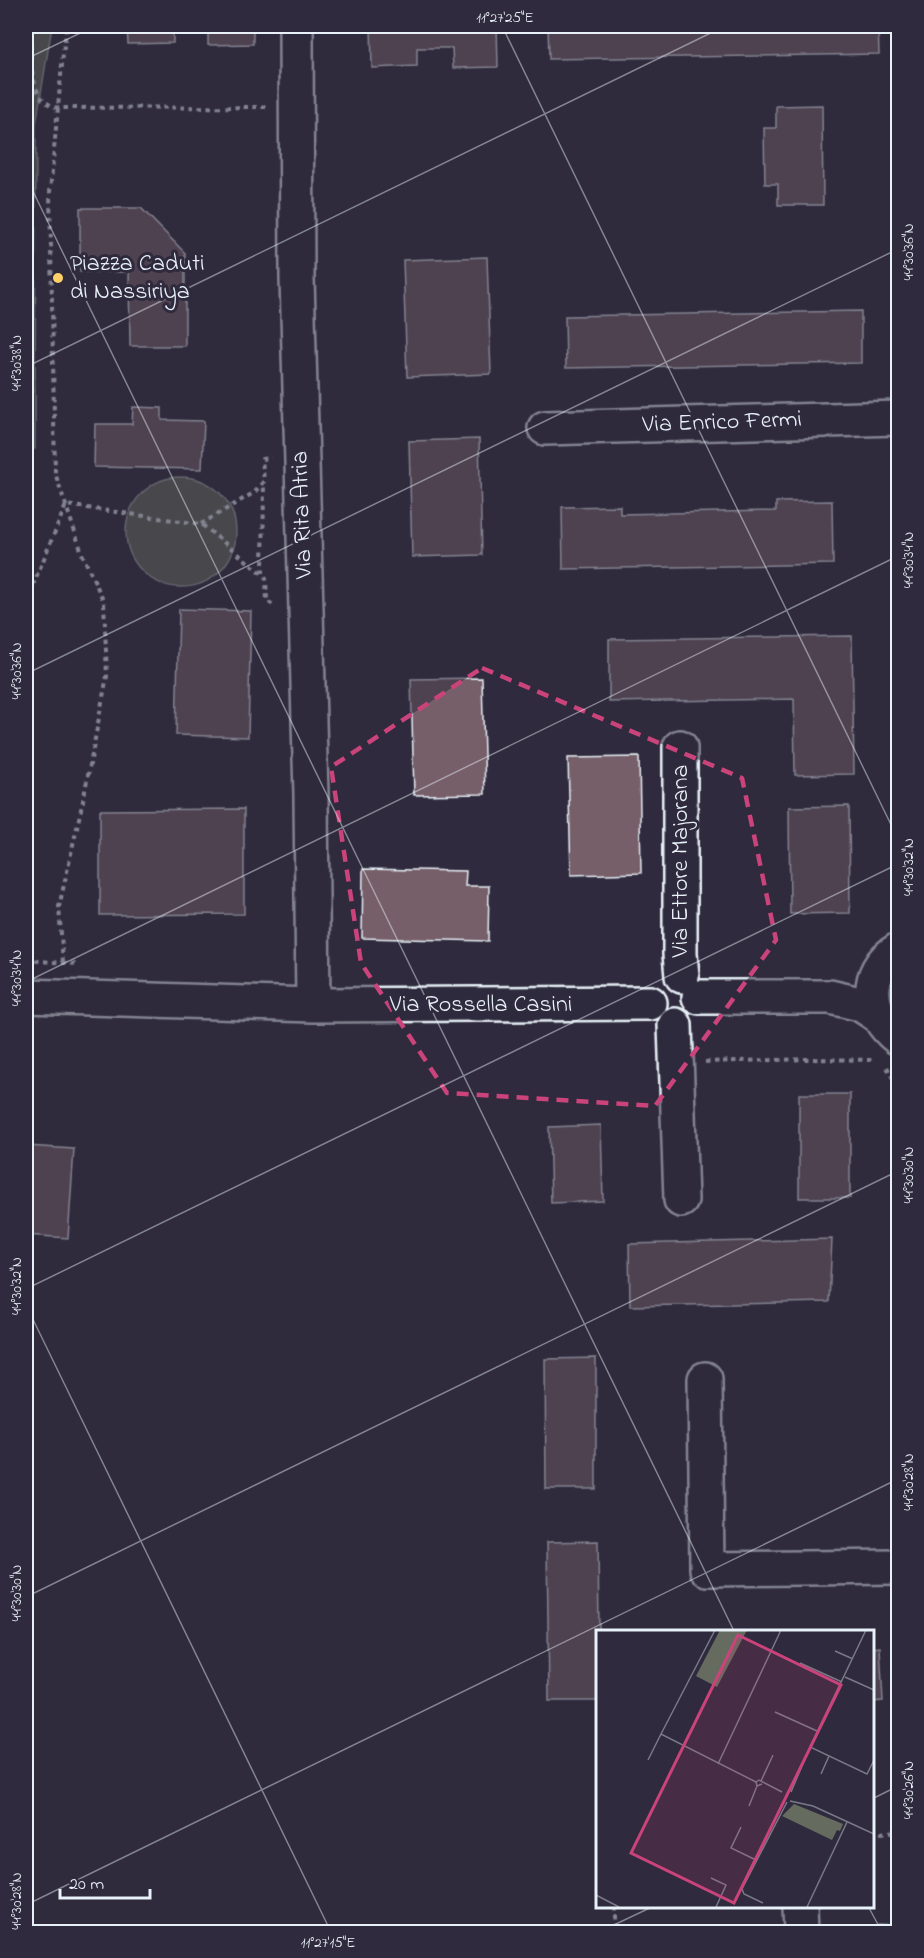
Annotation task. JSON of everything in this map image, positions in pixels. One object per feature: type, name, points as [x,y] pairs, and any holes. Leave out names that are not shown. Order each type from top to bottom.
[{"type":"street","name":"Via Rita Atria","points":[[296,26],[297,278],[311,795],[313,1005]]},
{"type":"street","name":"Via Enrico Fermi","points":[[545,428],[898,418]]},
{"type":"street","name":"Via Ettore Majorana","points":[[680,747],[680,937],[691,986]]},
{"type":"street","points":[[830,997],[890,958]]},
{"type":"street","points":[[890,958],[874,1007],[893,1033]]},
{"type":"street","points":[[691,986],[694,1016],[675,1025],[659,1019],[650,1003],[653,987],[665,977],[691,986],[830,997],[860,1004],[893,1033]]},
{"type":"street","name":"Via Rossella Casini","points":[[26,996],[313,1005],[650,1003]]},
{"type":"street","points":[[675,1025],[681,1200]]},
{"type":"street","points":[[705,1379],[707,1569],[898,1568]]},
{"type":"street","points":[[800,1907],[801,1932]]},
{"type":"path","points":[[31,26],[28,67],[37,94],[50,106],[58,108],[275,106]]},
{"type":"path","points":[[26,960],[63,962],[59,907],[84,796],[107,676],[104,602],[83,556],[56,473],[50,192],[67,26]]},
{"type":"path","points":[[263,574],[264,481]]},
{"type":"path","points":[[66,505],[201,524],[263,574],[266,578],[267,601],[306,622]]},
{"type":"path","points":[[26,602],[66,505]]},
{"type":"path","points":[[873,1834],[898,1831]]},
{"type":"path","points":[[614,1907],[616,1932]]},
{"type":"highlighted area","points":[[482,668],[742,778],[776,940],[655,1106],[447,1093],[361,963],[331,767]]},
{"type":"green space","points":[[26,26],[52,26],[36,124],[35,449],[26,449]]},
{"type":"green space","points":[[181,477],[202,481],[220,493],[232,511],[236,532],[232,553],[220,571],[202,583],[181,587],[160,583],[142,571],[130,553],[126,532],[130,511],[142,493],[160,481]]},
{"type":"building","points":[[127,26],[173,26],[173,43],[128,44]]},
{"type":"building","points":[[208,26],[253,26],[253,44],[208,45]]},
{"type":"building","points":[[371,26],[497,26],[498,67],[453,68],[452,48],[417,48],[417,66],[372,68]]},
{"type":"building","points":[[548,26],[878,26],[879,54],[549,59]]},
{"type":"building","points":[[822,105],[823,205],[778,205],[778,184],[765,184],[764,128],[776,128],[776,106]]},
{"type":"building","points":[[80,208],[141,208],[185,253],[185,346],[130,346],[129,272],[80,272]]},
{"type":"building","points":[[487,257],[491,374],[407,377],[403,260]]},
{"type":"building","points":[[861,311],[861,363],[566,368],[565,316]]},
{"type":"building","points":[[133,407],[162,408],[162,420],[204,421],[202,469],[94,467],[95,424],[132,424]]},
{"type":"building","points":[[479,439],[482,555],[412,557],[409,441]]},
{"type":"building","points":[[832,501],[833,564],[563,569],[562,507],[620,506],[620,514],[776,511],[776,502]]},
{"type":"building","points":[[179,609],[251,611],[248,737],[176,735]]},
{"type":"building","points":[[852,636],[854,774],[795,775],[794,699],[609,702],[609,639]]},
{"type":"building","points":[[482,678],[485,794],[414,795],[411,679]]},
{"type":"building","points":[[639,757],[641,873],[571,875],[568,758]]},
{"type":"building","points":[[849,806],[850,913],[790,914],[789,807]]},
{"type":"building","points":[[244,809],[244,914],[100,915],[100,810]]},
{"type":"building","points":[[363,869],[466,871],[465,886],[489,886],[488,941],[362,938]]},
{"type":"building","points":[[799,1094],[850,1094],[850,1198],[799,1198]]},
{"type":"building","points":[[601,1125],[603,1201],[551,1203],[549,1127]]},
{"type":"building","points":[[26,1146],[74,1149],[68,1238],[26,1235]]},
{"type":"building","points":[[832,1239],[829,1302],[630,1306],[629,1244]]},
{"type":"building","points":[[596,1358],[596,1489],[546,1489],[545,1359]]},
{"type":"building","points":[[598,1541],[599,1630],[596,1630],[596,1701],[549,1701],[547,1542]]},
{"type":"building","points":[[880,1647],[883,1701],[873,1702],[873,1648]]},
{"type":"building","points":[[877,1925],[898,1926],[898,1932],[877,1932]]},
{"type":"building","points":[[728,1930],[728,1932],[679,1932],[679,1931]]},
{"type":"place","name":"Piazza Caduti di Nassiriya","points":[[58,278]]}]
